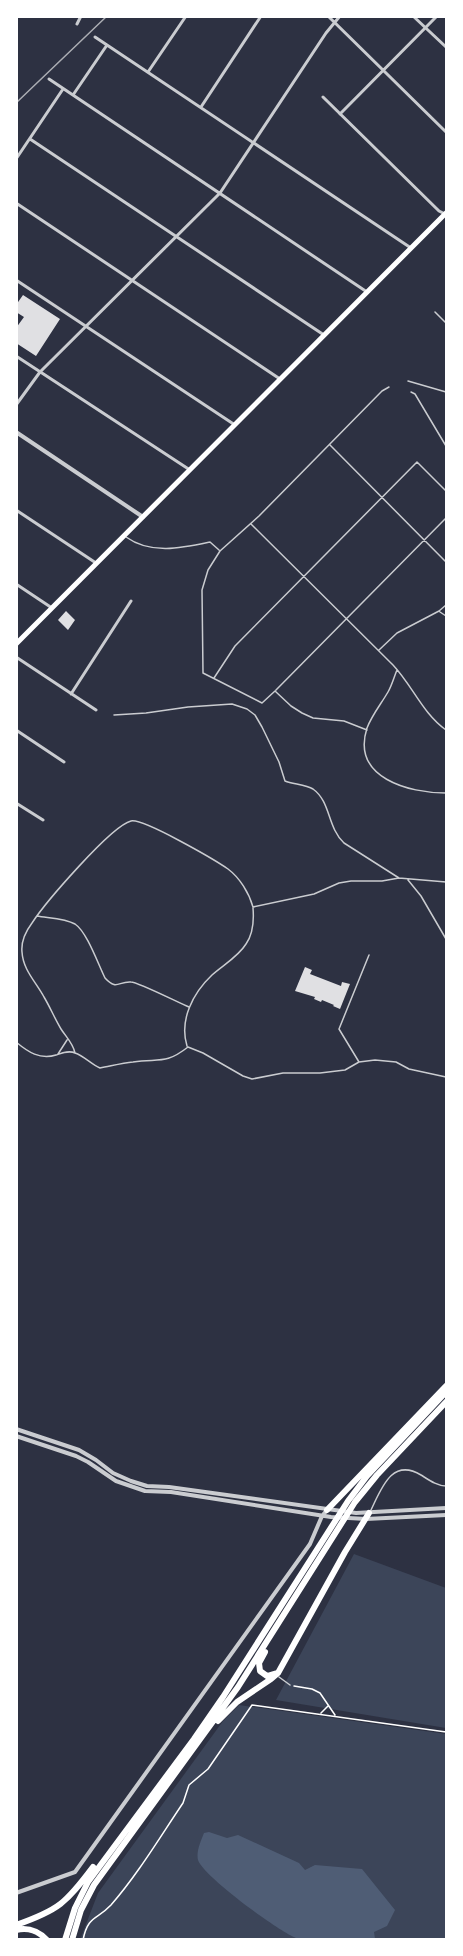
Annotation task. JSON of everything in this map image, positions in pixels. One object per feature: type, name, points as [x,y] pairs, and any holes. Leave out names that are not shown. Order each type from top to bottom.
[{"type":"highway","points":[[331,1510],[447,1386]]},
{"type":"highway","points":[[65,1940],[78,1899],[93,1874],[223,1697],[352,1495],[367,1476],[447,1392]]},
{"type":"highway","points":[[72,1940],[81,1910],[94,1885],[196,1746],[278,1624],[359,1496],[447,1402]]},
{"type":"highway","points":[[196,1746],[232,1705],[278,1673],[341,1558],[367,1516]]},
{"type":"highway","points":[[278,1624],[258,1666],[263,1675],[270,1676],[278,1673]]},
{"type":"highway","points":[[16,1925],[48,1913],[68,1899],[116,1843]]},
{"type":"highway","points":[[16,1930],[31,1930],[40,1933],[46,1940]]},
{"type":"main road","points":[[16,645],[446,213]]},
{"type":"street","points":[[77,24],[81,16]]},
{"type":"street","points":[[148,72],[186,16]]},
{"type":"street","points":[[201,107],[261,16]]},
{"type":"street","points":[[328,16],[447,132]]},
{"type":"street","points":[[16,405],[40,372],[220,193],[340,16]]},
{"type":"street","points":[[413,16],[447,47]]},
{"type":"street","points":[[340,114],[437,16]]},
{"type":"street","points":[[94,37],[411,248]]},
{"type":"street","points":[[73,95],[107,45]]},
{"type":"street","points":[[49,79],[367,292]]},
{"type":"street","points":[[16,159],[63,89]]},
{"type":"street","points":[[323,97],[439,211],[446,213]]},
{"type":"street","points":[[30,139],[324,335]]},
{"type":"street","points":[[16,203],[281,379]]},
{"type":"street","points":[[16,280],[235,425]]},
{"type":"street","points":[[16,356],[190,471]]},
{"type":"street","points":[[16,432],[144,517]]},
{"type":"street","points":[[16,510],[98,564]]},
{"type":"street","points":[[16,584],[53,608]]},
{"type":"street","points":[[71,694],[131,601]]},
{"type":"street","points":[[16,657],[96,710]]},
{"type":"street","points":[[16,730],[64,762]]},
{"type":"street","points":[[16,803],[43,820]]},
{"type":"street","points":[[16,1429],[79,1450],[113,1473],[146,1488]]},
{"type":"street","points":[[16,1436],[76,1456],[116,1481],[146,1488],[367,1516],[447,1515]]},
{"type":"street","points":[[169,1490],[322,1516],[354,1519],[447,1508]]},
{"type":"street","points":[[16,1893],[75,1872],[310,1544],[322,1516],[331,1510]]},
{"type":"lane","points":[[435,312],[447,323]]},
{"type":"lane","points":[[408,381],[447,392]]},
{"type":"lane","points":[[389,387],[382,391],[251,523],[220,551],[208,570],[202,590],[203,673],[262,703],[447,518]]},
{"type":"lane","points":[[411,392],[415,394],[447,446]]},
{"type":"lane","points":[[329,445],[447,562]]},
{"type":"lane","points":[[213,679],[235,646],[417,462],[447,491]]},
{"type":"lane","points":[[251,523],[397,669],[427,711],[447,730]]},
{"type":"lane","points":[[124,537],[135,544],[158,549],[182,548],[210,542],[220,551]]},
{"type":"lane","points":[[379,650],[397,633],[447,605]]},
{"type":"lane","points":[[439,611],[447,616]]},
{"type":"lane","points":[[397,669],[389,690],[367,730],[365,745],[371,767],[394,783],[447,793]]},
{"type":"lane","points":[[275,691],[302,713],[313,717],[344,720],[367,730]]},
{"type":"lane","points":[[114,715],[232,704],[247,709],[255,715],[262,727],[273,748],[285,781],[297,786],[310,787],[319,794],[324,800],[338,837],[399,878]]},
{"type":"lane","points":[[75,1053],[22,960],[25,936],[37,916],[108,837],[121,826],[134,820],[155,828],[230,870],[250,897],[253,907],[252,928],[247,944],[211,977],[189,1007],[183,1029],[188,1047]]},
{"type":"lane","points":[[253,907],[314,894],[339,883],[351,881],[382,881],[399,878],[447,882]]},
{"type":"lane","points":[[407,879],[421,896],[447,939]]},
{"type":"lane","points":[[37,916],[69,921],[76,925],[82,931],[110,984],[116,986],[131,981],[189,1007]]},
{"type":"lane","points":[[359,1062],[339,1029],[369,955]]},
{"type":"lane","points":[[58,1054],[68,1038]]},
{"type":"lane","points":[[16,1042],[30,1053],[42,1056],[64,1052],[75,1053],[100,1068],[136,1061],[166,1060],[188,1047]]},
{"type":"lane","points":[[188,1047],[243,1076],[252,1078],[284,1073],[345,1070],[359,1062],[375,1060],[396,1062],[409,1069],[447,1077]]},
{"type":"lane","points":[[367,1516],[389,1478],[396,1471],[409,1469],[435,1483],[447,1486]]},
{"type":"lane","points":[[278,1673],[280,1679],[290,1684]]},
{"type":"path","points":[[290,1684],[315,1690],[325,1697],[337,1716]]},
{"type":"path","points":[[83,1940],[91,1920],[110,1906],[183,1803],[189,1785],[208,1769],[252,1705],[447,1732]]},
{"type":"path","points":[[319,1714],[328,1705]]},
{"type":"shaded area","points":[[354,1554],[446,1588],[446,1728],[276,1700]]},
{"type":"shaded area","points":[[239,1705],[446,1734],[446,1939],[80,1940],[98,1893],[223,1721]]},
{"type":"shaded area","points":[[209,1832],[227,1838],[238,1835],[299,1863],[305,1870],[315,1865],[362,1869],[395,1910],[387,1926],[374,1932],[375,1939],[321,1941],[296,1938],[242,1902],[203,1868],[198,1860],[198,1850],[204,1833]]},
{"type":"building","points":[[23,295],[60,319],[36,356],[16,343],[16,328],[24,317],[16,312],[16,305]]},
{"type":"building","points":[[66,611],[75,620],[68,630],[58,620]]},
{"type":"building","points":[[305,967],[312,970],[310,974],[341,986],[342,982],[350,984],[340,1009],[322,1000],[321,1002],[314,999],[315,997],[295,991]]},
{"type":"railway","points":[[16,103],[107,16]]}]
